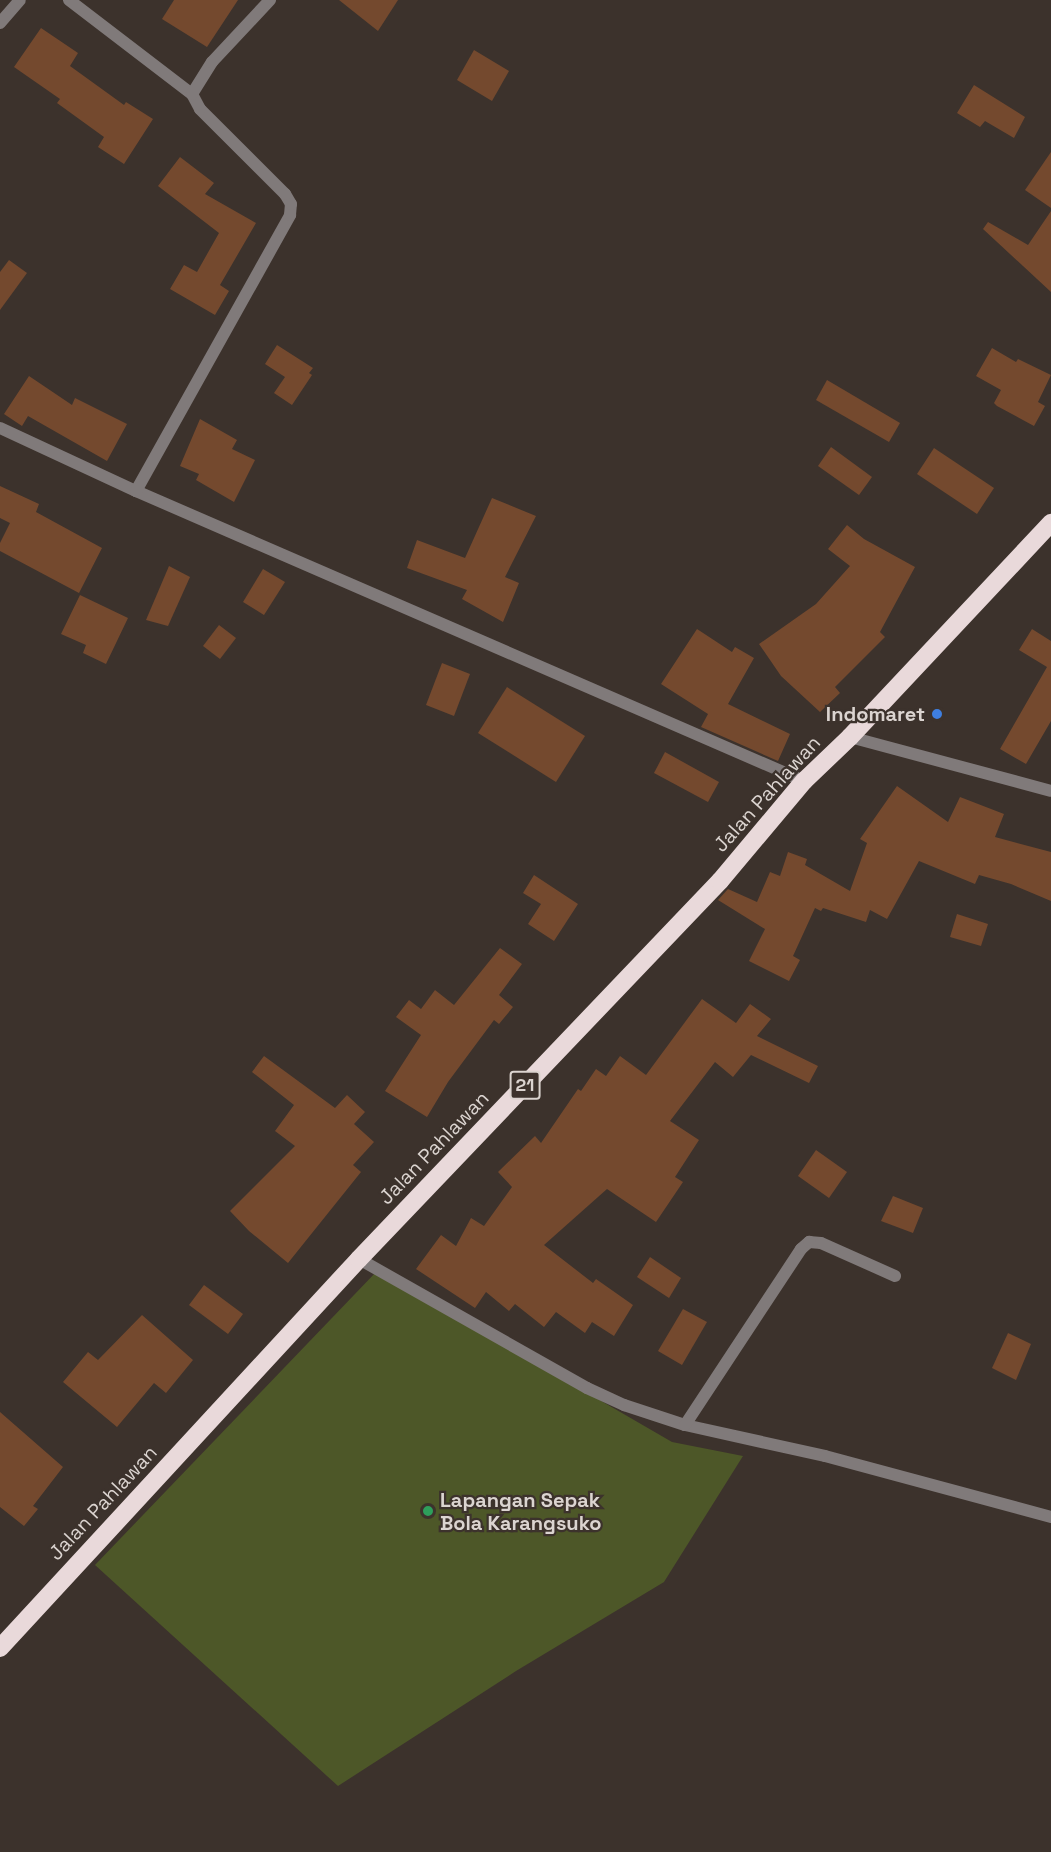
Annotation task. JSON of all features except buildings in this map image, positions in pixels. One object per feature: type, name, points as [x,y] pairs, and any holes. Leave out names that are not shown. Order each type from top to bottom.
[{"type":"highway","name":"Jalan Pahlawan","points":[[0,1648],[359,1259],[720,881],[804,781],[850,737],[1051,523]]},
{"type":"street","points":[[0,23],[20,0]]},
{"type":"street","points":[[69,0],[192,94],[200,109],[285,194],[291,204],[290,215],[136,491]]},
{"type":"street","points":[[192,94],[212,62],[270,0]]},
{"type":"street","points":[[0,428],[136,491],[804,781]]},
{"type":"street","points":[[850,737],[1051,791]]},
{"type":"street","points":[[685,1425],[801,1249],[810,1242],[821,1243],[895,1276]]},
{"type":"street","points":[[359,1259],[587,1388],[624,1405],[685,1425],[825,1456],[1051,1517]]},
{"type":"green space","name":"Lapangan Sepak Bola Karangsuko","points":[[377,1271],[672,1442],[743,1456],[664,1582],[516,1671],[338,1786],[95,1565]]},
{"type":"place","name":"Indomaret","points":[[937,714]]},
{"type":"place","name":"Lapangan Sepak Bola Karangsuko","points":[[428,1511]]}]
